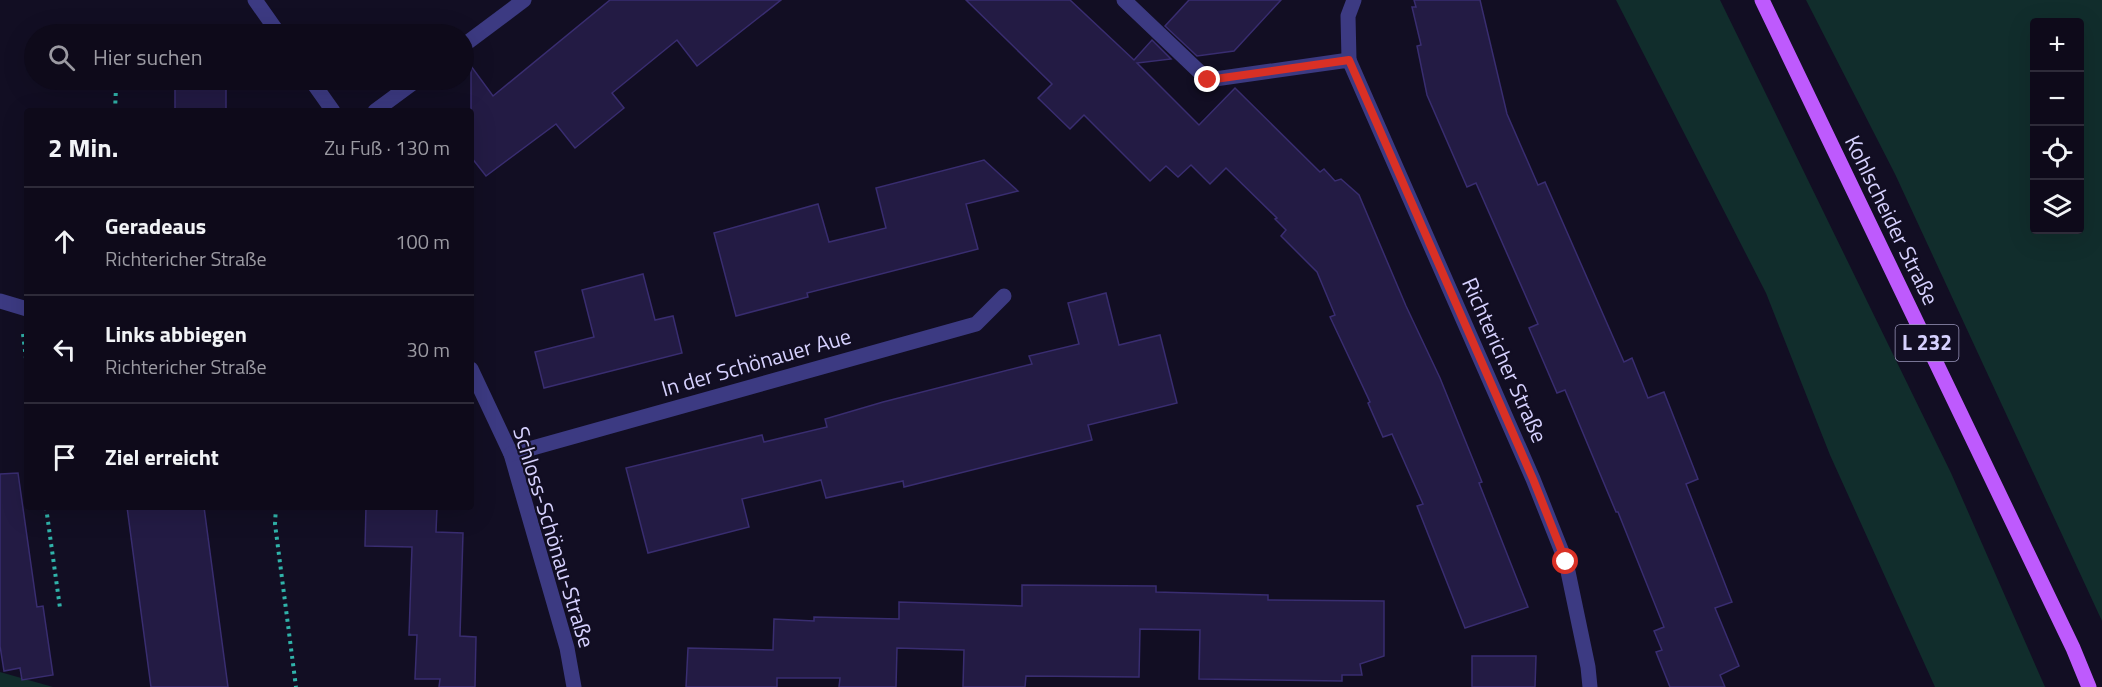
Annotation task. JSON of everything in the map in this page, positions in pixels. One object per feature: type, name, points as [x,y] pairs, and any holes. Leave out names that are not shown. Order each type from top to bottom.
[{"type":"main road","name":"Kohlscheider Straße","points":[[1762,0],[2089,687]]},
{"type":"street","points":[[255,0],[272,24]]},
{"type":"street","points":[[474,38],[524,0]]},
{"type":"street","points":[[1124,0],[1208,80],[1349,60]]},
{"type":"street","name":"Richtericher Straße","points":[[1354,0],[1348,16],[1349,60],[1528,468],[1566,562],[1588,667],[1590,687]]},
{"type":"street","points":[[318,90],[331,108]]},
{"type":"street","points":[[379,108],[403,90]]},
{"type":"street","name":"In der Schönauer Aue","points":[[511,454],[976,324],[1004,296]]},
{"type":"street","points":[[0,301],[24,308]]},
{"type":"street","name":"Schloss-Schönau-Straße","points":[[474,375],[511,454],[567,648],[574,687]]},
{"type":"path","points":[[115,108],[116,90]]},
{"type":"path","points":[[46,510],[60,608]]},
{"type":"path","points":[[276,510],[275,524],[296,687]]},
{"type":"green space","points":[[1616,0],[1720,0],[1951,473],[2045,687],[1935,687],[1830,455],[1766,293]]},
{"type":"green space","points":[[1806,0],[2102,0],[2102,621],[1895,174]]},
{"type":"green space","points":[[0,672],[53,687],[0,687]]},
{"type":"building","points":[[610,0],[781,0],[697,66],[677,40],[612,93],[624,108],[575,148],[556,124],[486,176],[474,161],[474,108],[471,108],[471,90],[474,90],[474,70],[493,96]]},
{"type":"building","points":[[966,0],[1070,0],[1134,60],[1152,40],[1171,59],[1137,63],[1199,125],[1235,88],[1320,172],[1324,169],[1335,181],[1341,179],[1359,195],[1406,306],[1440,378],[1482,482],[1479,483],[1528,607],[1465,628],[1417,506],[1423,504],[1392,434],[1383,437],[1368,403],[1370,402],[1330,317],[1335,315],[1317,272],[1281,236],[1286,230],[1275,219],[1277,218],[1226,168],[1210,184],[1191,165],[1178,177],[1166,166],[1150,181],[1084,115],[1070,129],[1038,98],[1052,84]]},
{"type":"building","points":[[1189,0],[1281,0],[1234,51],[1197,56],[1165,26]]},
{"type":"building","points":[[1414,0],[1480,0],[1507,114],[1538,185],[1545,182],[1624,362],[1632,358],[1648,398],[1664,392],[1698,479],[1686,484],[1732,602],[1715,608],[1739,666],[1720,675],[1725,687],[1670,687],[1656,652],[1662,650],[1654,631],[1664,627],[1618,512],[1616,512],[1565,390],[1557,393],[1529,328],[1538,324],[1476,183],[1467,187],[1427,95],[1417,46],[1421,45],[1412,7],[1416,7]]},
{"type":"building","points":[[175,90],[226,90],[226,108],[175,108]]},
{"type":"building","points":[[984,160],[1018,191],[966,204],[978,249],[807,293],[808,297],[736,316],[714,233],[818,204],[829,242],[886,228],[876,188]]},
{"type":"building","points":[[643,274],[655,320],[673,316],[682,353],[544,388],[535,352],[594,337],[582,290]]},
{"type":"building","points":[[1106,293],[1119,345],[1160,335],[1177,403],[1088,425],[1092,440],[904,487],[903,481],[826,498],[821,480],[742,499],[749,527],[648,553],[626,468],[762,435],[764,442],[827,427],[825,419],[1032,364],[1029,356],[1079,344],[1068,303]]},
{"type":"building","points":[[18,473],[37,607],[43,606],[53,675],[22,680],[20,668],[4,671],[0,646],[0,474]]},
{"type":"building","points":[[127,510],[204,510],[228,687],[151,687]]},
{"type":"building","points":[[366,510],[437,510],[436,532],[463,533],[460,636],[476,637],[475,687],[439,687],[440,679],[415,679],[417,635],[409,635],[412,547],[365,546]]},
{"type":"building","points":[[1022,585],[1156,586],[1156,592],[1268,595],[1268,600],[1384,601],[1384,656],[1360,664],[1362,675],[1342,675],[1342,681],[1199,679],[1200,630],[1140,629],[1139,677],[1026,676],[1025,687],[963,687],[964,650],[897,648],[896,687],[839,687],[840,678],[777,678],[777,687],[686,687],[688,648],[773,650],[774,619],[814,621],[814,617],[899,619],[899,602],[1022,606]]},
{"type":"building","points":[[1472,656],[1536,656],[1535,687],[1472,687]]},
{"type":"route","points":[[1208,80],[1349,60],[1533,479],[1566,562]]}]
